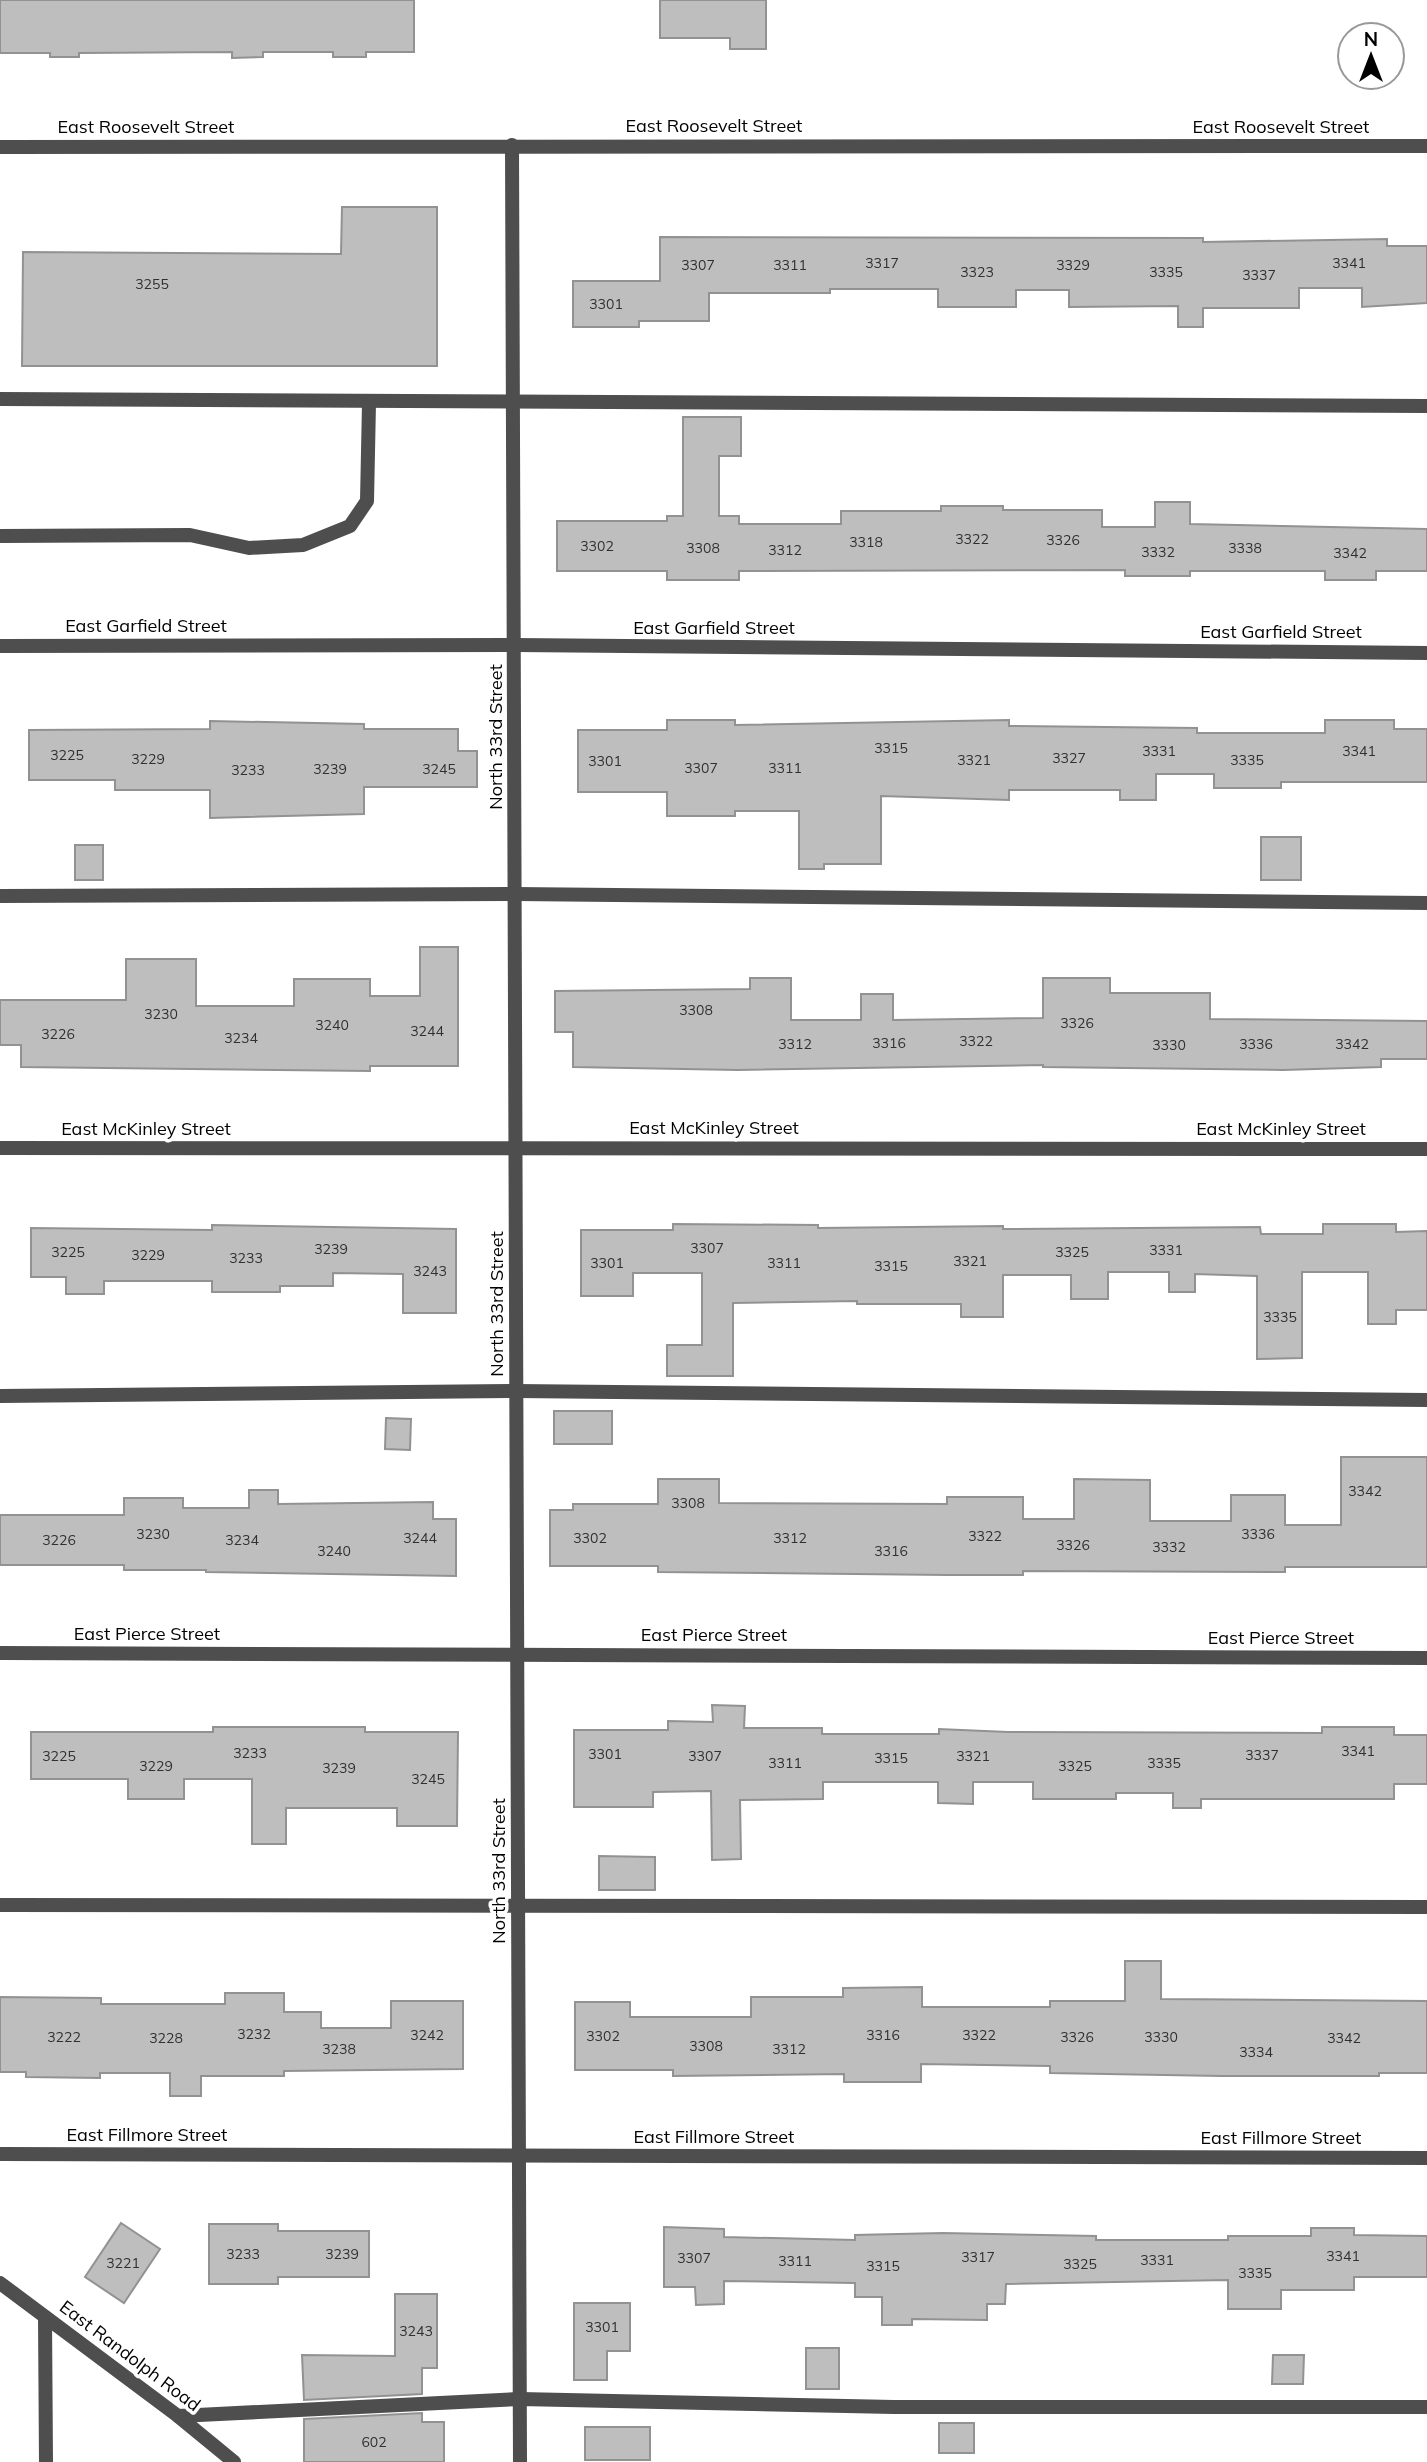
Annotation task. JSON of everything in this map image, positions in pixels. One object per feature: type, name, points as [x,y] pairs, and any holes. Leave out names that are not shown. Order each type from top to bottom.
[{"type":"street","name":"North 33rd Street","points":[[512,145],[516,645],[520,2462]]},
{"type":"street","name":"East Roosevelt Street","points":[[0,147],[1427,146]]},
{"type":"street","points":[[0,399],[513,404],[1427,406]]},
{"type":"street","points":[[0,536],[190,535],[249,548],[303,545],[350,526],[367,501],[369,403]]},
{"type":"street","name":"East Garfield Street","points":[[0,646],[516,645],[1427,653]]},
{"type":"street","points":[[0,897],[516,894],[1427,903]]},
{"type":"street","name":"East McKinley Street","points":[[0,1149],[1427,1149]]},
{"type":"street","points":[[0,1396],[516,1391],[1427,1400]]},
{"type":"street","name":"East Pierce Street","points":[[0,1653],[1427,1658]]},
{"type":"street","points":[[0,1905],[518,1903],[1427,1906]]},
{"type":"street","name":"East Fillmore Street","points":[[0,2154],[1427,2158]]},
{"type":"street","name":"East Randolph Road","points":[[0,2283],[178,2416],[234,2462]]},
{"type":"street","points":[[45,2317],[46,2462]]},
{"type":"street","points":[[178,2416],[520,2399],[894,2407],[1427,2407]]},
{"type":"building","points":[[0,0],[414,0],[414,52],[366,52],[366,57],[333,57],[333,52],[263,52],[263,57],[232,58],[232,52],[79,53],[79,57],[50,57],[50,53],[0,53]]},
{"type":"building","points":[[660,0],[766,0],[766,49],[730,49],[730,38],[660,38]]},
{"type":"building","points":[[342,207],[437,207],[437,366],[22,366],[23,252],[341,254]]},
{"type":"building","points":[[660,237],[1203,238],[1203,242],[1387,239],[1387,246],[1427,246],[1427,303],[1362,307],[1362,288],[1299,288],[1299,308],[1203,308],[1203,327],[1178,327],[1178,306],[1069,307],[1069,290],[1016,290],[1016,307],[938,307],[938,289],[830,289],[830,293],[709,293],[709,321],[639,321],[639,327],[573,327],[573,281],[660,281]]},
{"type":"building","points":[[683,417],[741,417],[741,456],[719,456],[719,516],[739,516],[739,524],[841,524],[841,511],[941,511],[941,506],[1003,506],[1003,510],[1102,510],[1102,527],[1155,527],[1155,502],[1190,502],[1190,524],[1427,529],[1427,571],[1376,571],[1376,580],[1325,580],[1325,571],[1190,571],[1190,576],[1125,576],[1125,570],[739,571],[739,580],[667,580],[667,571],[557,571],[557,521],[667,521],[667,516],[683,516]]},
{"type":"building","points":[[667,720],[735,720],[735,725],[1009,720],[1009,726],[1197,728],[1197,733],[1325,733],[1325,720],[1394,720],[1394,729],[1427,729],[1427,782],[1281,782],[1281,788],[1214,788],[1214,774],[1156,774],[1156,800],[1120,800],[1120,790],[1009,790],[1009,800],[881,796],[881,864],[824,864],[824,869],[799,869],[799,811],[735,811],[735,816],[667,816],[667,792],[578,792],[578,730],[667,730]]},
{"type":"building","points":[[210,721],[364,724],[364,729],[458,729],[458,751],[477,751],[477,787],[364,787],[364,814],[210,818],[210,790],[115,790],[115,780],[29,780],[29,730],[210,729]]},
{"type":"building","points":[[1261,837],[1301,837],[1301,880],[1261,880]]},
{"type":"building","points":[[75,845],[103,845],[103,880],[75,880]]},
{"type":"building","points":[[420,947],[458,947],[458,1066],[370,1066],[370,1071],[21,1067],[21,1045],[0,1045],[0,1000],[126,1000],[126,959],[196,959],[196,1006],[294,1006],[294,979],[370,979],[370,996],[420,996]]},
{"type":"building","points":[[750,978],[791,978],[791,1020],[861,1020],[861,994],[893,994],[893,1020],[1043,1018],[1043,978],[1110,978],[1110,993],[1210,993],[1210,1019],[1427,1021],[1427,1059],[1381,1059],[1381,1067],[1283,1070],[1043,1065],[738,1070],[573,1067],[573,1032],[555,1032],[555,991],[750,989]]},
{"type":"building","points":[[673,1224],[818,1225],[818,1228],[1003,1226],[1003,1229],[1260,1227],[1261,1234],[1323,1234],[1323,1224],[1396,1224],[1396,1232],[1427,1231],[1427,1310],[1396,1310],[1396,1324],[1368,1324],[1368,1272],[1302,1272],[1302,1358],[1257,1359],[1257,1276],[1195,1274],[1195,1292],[1169,1292],[1169,1272],[1108,1272],[1108,1299],[1071,1299],[1071,1275],[1003,1275],[1003,1317],[961,1317],[961,1304],[857,1304],[857,1301],[733,1303],[733,1376],[667,1376],[667,1345],[702,1345],[702,1273],[633,1273],[633,1296],[581,1296],[581,1230],[673,1230]]},
{"type":"building","points":[[212,1225],[456,1229],[456,1313],[403,1313],[403,1274],[333,1273],[333,1286],[280,1286],[280,1292],[212,1292],[212,1281],[104,1281],[104,1294],[66,1294],[66,1277],[31,1277],[31,1228],[212,1230]]},
{"type":"building","points":[[554,1411],[612,1411],[612,1444],[554,1444]]},
{"type":"building","points":[[386,1418],[411,1419],[410,1450],[385,1449]]},
{"type":"building","points":[[1341,1457],[1427,1457],[1427,1567],[1285,1567],[1285,1572],[1023,1571],[1023,1575],[947,1575],[658,1572],[658,1566],[550,1566],[550,1510],[573,1510],[573,1504],[658,1504],[658,1479],[719,1479],[719,1503],[947,1504],[947,1497],[1023,1497],[1023,1519],[1074,1519],[1074,1479],[1150,1480],[1150,1521],[1231,1521],[1231,1495],[1285,1495],[1285,1525],[1341,1525]]},
{"type":"building","points":[[249,1490],[278,1490],[278,1504],[433,1502],[433,1519],[456,1519],[456,1576],[124,1570],[124,1565],[0,1565],[0,1515],[124,1515],[124,1498],[183,1498],[183,1508],[249,1508]]},
{"type":"building","points":[[712,1705],[745,1706],[744,1728],[822,1728],[822,1734],[939,1734],[939,1729],[1008,1732],[1322,1733],[1322,1727],[1394,1727],[1394,1735],[1427,1735],[1427,1784],[1394,1784],[1394,1799],[1201,1799],[1201,1808],[1173,1808],[1173,1793],[1116,1793],[1116,1799],[1033,1799],[1033,1782],[973,1782],[973,1804],[938,1803],[938,1782],[823,1782],[823,1799],[740,1800],[741,1859],[712,1860],[711,1791],[653,1792],[653,1807],[574,1807],[574,1730],[668,1730],[668,1721],[713,1722]]},
{"type":"building","points":[[213,1727],[365,1727],[365,1732],[458,1732],[457,1826],[397,1826],[397,1808],[286,1808],[286,1844],[252,1844],[252,1779],[184,1779],[184,1799],[128,1799],[128,1779],[31,1779],[31,1732],[213,1732]]},
{"type":"building","points":[[599,1856],[655,1857],[655,1890],[599,1890]]},
{"type":"building","points":[[1125,1961],[1161,1961],[1161,1999],[1427,2001],[1427,2073],[1379,2073],[1379,2076],[1221,2076],[1050,2073],[1050,2066],[921,2064],[921,2082],[844,2082],[844,2074],[673,2076],[673,2070],[575,2070],[575,2002],[630,2002],[630,2017],[751,2017],[751,1997],[843,1997],[843,1988],[922,1987],[922,2007],[1050,2007],[1050,2001],[1125,2001]]},
{"type":"building","points":[[225,1993],[284,1993],[284,2012],[321,2012],[321,2028],[391,2028],[391,2001],[463,2001],[463,2069],[284,2071],[284,2076],[201,2076],[201,2096],[170,2096],[170,2073],[100,2073],[100,2078],[26,2077],[26,2072],[0,2072],[0,1997],[101,1998],[101,2004],[225,2004]]},
{"type":"building","points":[[121,2223],[160,2249],[124,2303],[85,2277]]},
{"type":"building","points":[[209,2224],[278,2224],[278,2231],[369,2231],[369,2277],[278,2277],[278,2284],[209,2284]]},
{"type":"building","points":[[664,2227],[724,2229],[724,2237],[855,2240],[855,2235],[943,2233],[1096,2236],[1096,2240],[1228,2240],[1228,2236],[1311,2236],[1311,2228],[1354,2228],[1354,2235],[1427,2236],[1427,2277],[1354,2277],[1354,2290],[1281,2290],[1281,2309],[1228,2309],[1228,2280],[1006,2284],[1005,2304],[987,2304],[987,2320],[912,2319],[912,2325],[882,2325],[882,2297],[855,2297],[855,2283],[724,2281],[724,2304],[696,2305],[695,2287],[664,2287]]},
{"type":"building","points":[[395,2294],[437,2294],[437,2368],[422,2368],[422,2394],[304,2400],[302,2355],[395,2356]]},
{"type":"building","points":[[574,2303],[630,2303],[630,2351],[607,2351],[607,2380],[574,2380]]},
{"type":"building","points":[[806,2348],[839,2348],[839,2389],[806,2389]]},
{"type":"building","points":[[1273,2355],[1304,2355],[1303,2384],[1272,2384]]},
{"type":"building","points":[[422,2413],[422,2422],[444,2422],[444,2462],[304,2462],[304,2419]]},
{"type":"building","points":[[939,2423],[974,2423],[974,2453],[939,2453]]},
{"type":"building","points":[[585,2427],[650,2427],[650,2460],[585,2460]]}]
